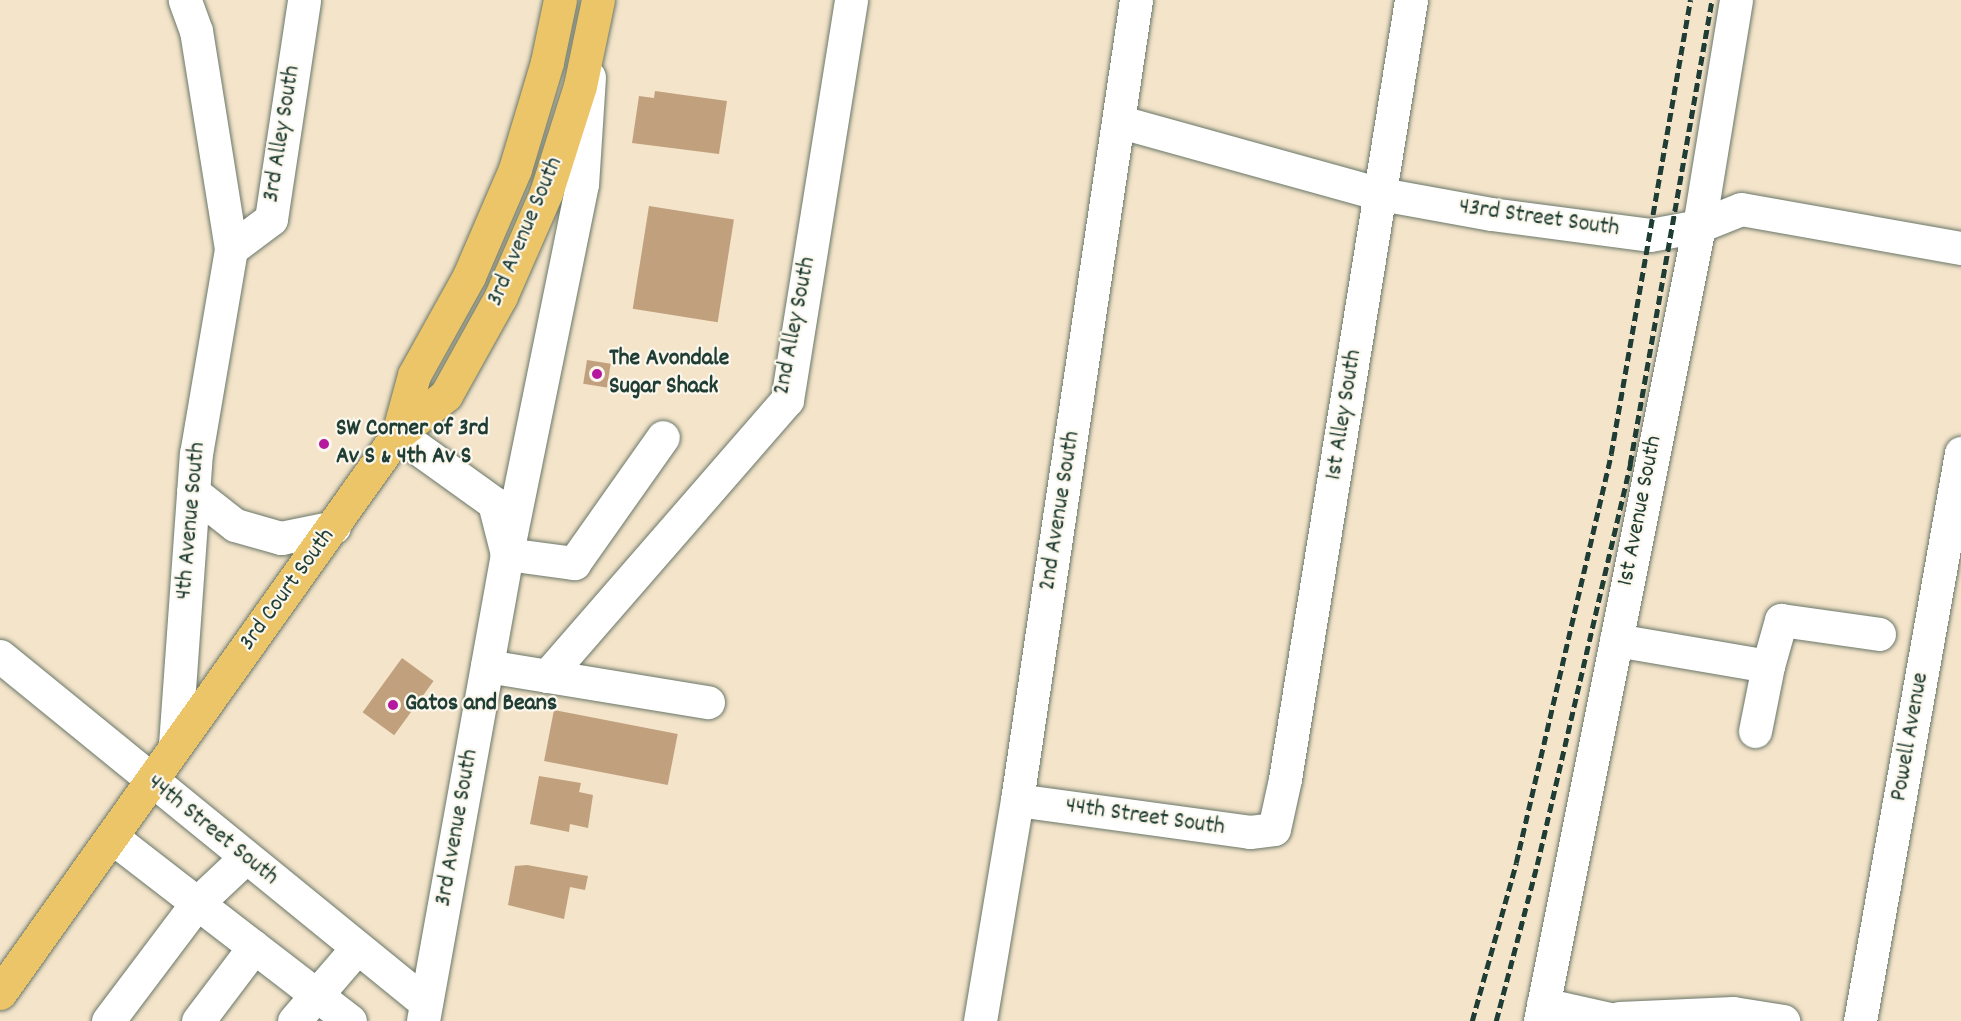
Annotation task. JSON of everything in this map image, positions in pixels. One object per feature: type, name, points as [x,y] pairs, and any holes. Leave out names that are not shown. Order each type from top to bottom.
[{"type":"main road","name":"3rd Avenue South","points":[[398,434],[414,375],[470,276],[515,169],[547,62],[560,0]]},
{"type":"main road","name":"3rd Avenue South","points":[[398,434],[446,395],[501,296],[565,138],[595,15]]},
{"type":"main road","name":"3rd Court South","points":[[175,745],[334,527],[398,434]]},
{"type":"main road","name":"4th Avenue South","points":[[0,993],[113,838],[175,745]]},
{"type":"street","name":"4th Avenue South","points":[[175,745],[196,454],[231,249],[196,31],[185,0]]},
{"type":"street","name":"3rd Alley South","points":[[231,249],[271,219],[304,0]]},
{"type":"street","name":"2nd Alley South","points":[[547,676],[787,400],[851,0]]},
{"type":"street","name":"2nd Avenue South","points":[[980,1021],[1017,800],[1120,122],[1136,0]]},
{"type":"street","name":"1st Alley South","points":[[1274,829],[1287,767],[1411,0]]},
{"type":"street","name":"1st Avenue South","points":[[1542,1012],[1698,226],[1736,0]]},
{"type":"street","points":[[595,15],[582,184],[507,554],[574,563],[663,437]]},
{"type":"street","name":"43rd Street South","points":[[1120,122],[1381,194],[1491,214],[1650,235],[1698,226],[1741,209],[1961,248]]},
{"type":"street","name":"3rd Avenue South","points":[[398,434],[494,502],[507,554],[424,1012]]},
{"type":"street","name":"Powell Avenue","points":[[1860,1021],[1961,453]]},
{"type":"street","points":[[193,492],[235,525],[281,538],[334,527]]},
{"type":"street","points":[[1755,731],[1780,620],[1879,634]]},
{"type":"street","points":[[1616,640],[1768,666]]},
{"type":"street","name":"44th Street South","points":[[0,656],[151,782],[357,948],[424,1012]]},
{"type":"street","points":[[487,666],[708,702]]},
{"type":"street","name":"44th Street South","points":[[1017,800],[1250,832],[1274,829]]},
{"type":"street","points":[[113,838],[350,1021]]},
{"type":"street","points":[[108,1021],[197,903],[245,858]]},
{"type":"street","points":[[198,1021],[254,947]]},
{"type":"street","points":[[294,1021],[314,994],[357,948]]},
{"type":"street","points":[[1542,1012],[1619,1020],[1733,1012],[1783,1021]]},
{"type":"building","points":[[655,91],[727,101],[719,154],[632,143],[639,96],[654,98]]},
{"type":"building","points":[[649,206],[734,219],[718,322],[633,309]]},
{"type":"building","name":"The Avondale Sugar Shack","points":[[587,360],[611,364],[607,387],[583,384]]},
{"type":"building","points":[[402,658],[434,681],[394,735],[363,712]]},
{"type":"building","points":[[554,710],[678,734],[668,785],[544,761]]},
{"type":"building","points":[[539,776],[581,783],[579,792],[593,795],[588,828],[570,824],[569,832],[530,824]]},
{"type":"building","points":[[527,865],[588,876],[585,890],[570,887],[564,919],[508,905],[515,866]]},
{"type":"railway","points":[[1472,1021],[1516,863],[1611,454],[1690,0]]},
{"type":"railway","points":[[1496,1021],[1537,865],[1630,464],[1712,0]]},
{"type":"place","name":"The Avondale Sugar Shack","points":[[597,374]]},
{"type":"place","name":"SW Corner of 3rd Av S & 4th Av S","points":[[324,444]]},
{"type":"place","name":"Gatos and Beans","points":[[393,705]]}]
